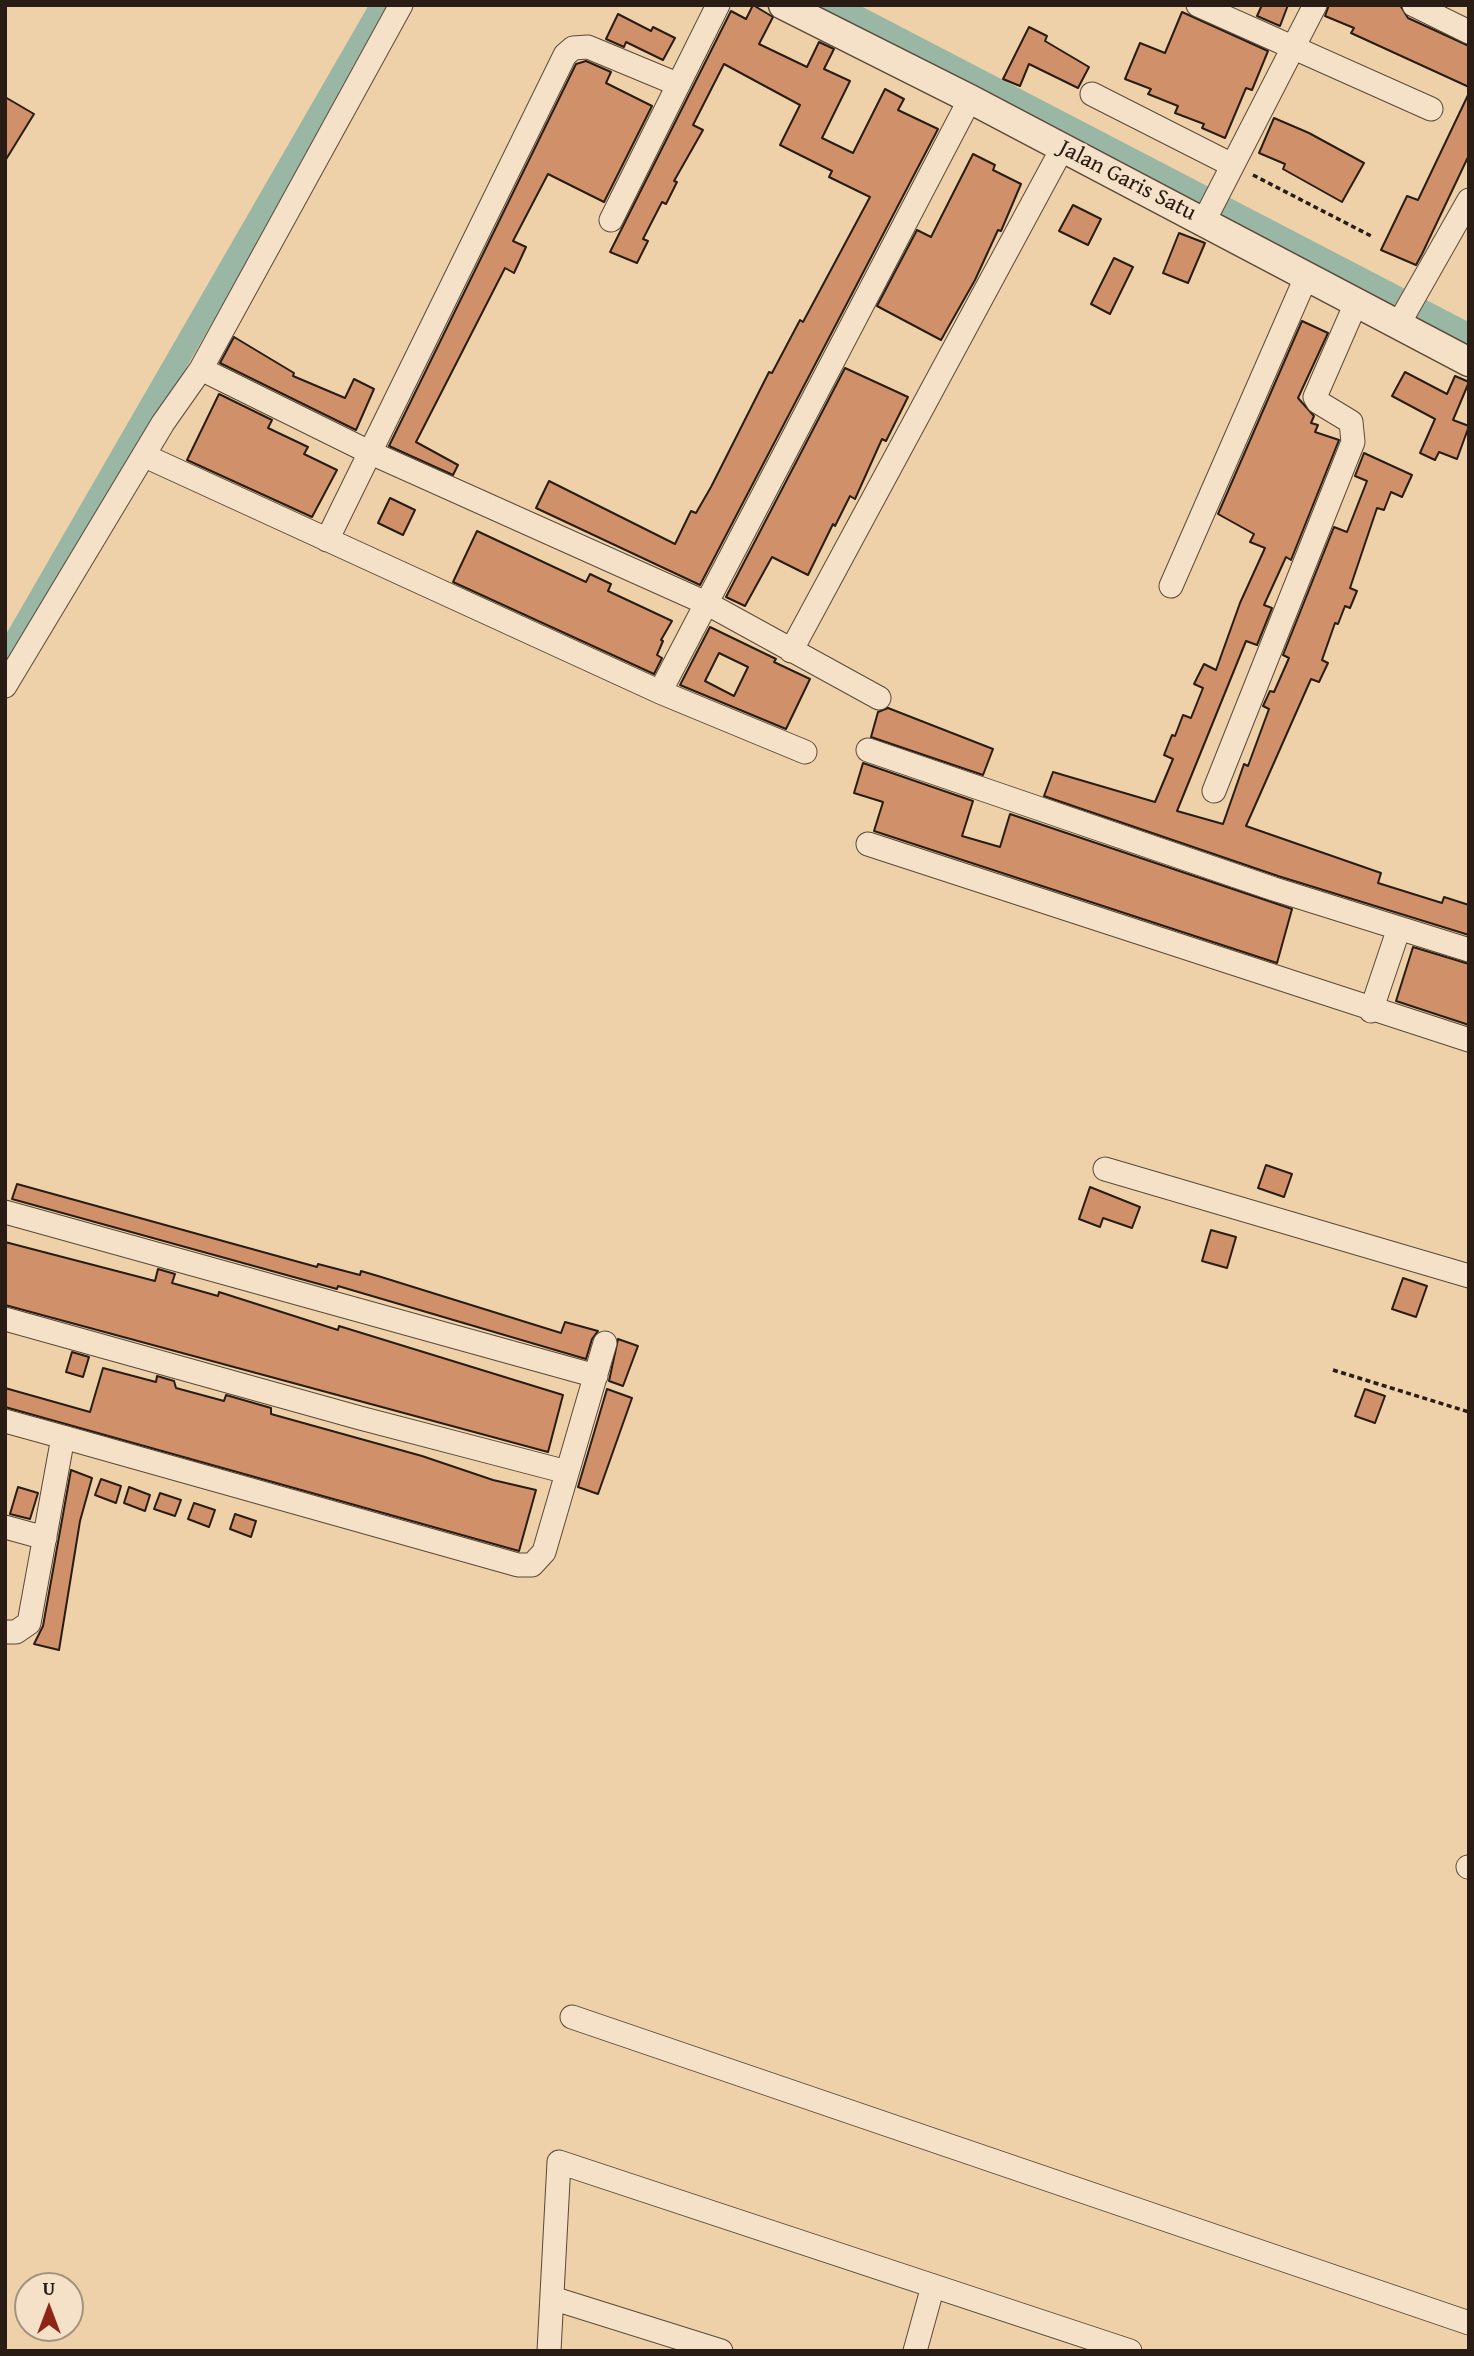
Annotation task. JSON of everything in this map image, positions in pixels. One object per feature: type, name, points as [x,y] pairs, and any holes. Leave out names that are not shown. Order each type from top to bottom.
[{"type":"street","points":[[5,686],[163,424],[201,369],[401,5]]},
{"type":"street","points":[[611,220],[718,5]]},
{"type":"street","name":"Jalan Garis Satu","points":[[783,5],[1063,147],[1207,215],[1356,303],[1401,318],[1469,362]]},
{"type":"street","points":[[1198,5],[1431,108]]},
{"type":"street","points":[[1207,215],[1315,5]]},
{"type":"street","points":[[1414,5],[1469,32]]},
{"type":"street","points":[[327,540],[565,55],[573,47],[588,47],[677,84]]},
{"type":"street","points":[[1092,94],[1228,173]]},
{"type":"street","points":[[660,692],[970,99]]},
{"type":"street","points":[[791,651],[1063,147]]},
{"type":"street","points":[[1401,318],[1469,200]]},
{"type":"street","points":[[1171,586],[1307,275]]},
{"type":"street","points":[[1214,791],[1353,442],[1352,422],[1318,402],[1315,397],[1356,303]]},
{"type":"street","points":[[201,369],[369,452],[708,604],[879,698]]},
{"type":"street","points":[[145,456],[660,692],[805,752]]},
{"type":"street","points":[[868,750],[1399,929],[1469,950]]},
{"type":"street","points":[[868,844],[1371,1011],[1469,1040]]},
{"type":"street","points":[[1371,1011],[1399,929]]},
{"type":"street","points":[[1105,1169],[1469,1276]]},
{"type":"street","points":[[5,1212],[596,1376]]},
{"type":"street","points":[[5,1319],[360,1418],[567,1472]]},
{"type":"street","points":[[5,1421],[525,1566],[538,1562],[544,1552],[605,1343]]},
{"type":"street","points":[[5,1632],[16,1632],[29,1623],[63,1437]]},
{"type":"street","points":[[5,1527],[45,1538]]},
{"type":"street","points":[[572,2017],[1469,2323]]},
{"type":"street","points":[[550,2351],[559,2162],[1129,2351]]},
{"type":"street","points":[[915,2351],[933,2286]]},
{"type":"street","points":[[552,2298],[675,2344],[721,2351]]},
{"type":"path","points":[[1228,173],[1373,237]]},
{"type":"path","points":[[1333,1370],[1469,1412]]},
{"type":"building","points":[[753,5],[773,17],[759,44],[807,67],[819,42],[834,49],[824,69],[850,81],[822,138],[853,153],[885,89],[904,99],[898,110],[938,129],[700,585],[536,508],[549,481],[675,544],[691,511],[696,513],[711,487],[769,372],[772,373],[800,320],[803,322],[870,197],[829,177],[832,171],[780,145],[800,105],[724,64],[693,125],[703,130],[674,181],[677,182],[666,204],[662,202],[643,239],[648,241],[637,263],[610,252],[731,11],[746,19]]},
{"type":"building","points":[[1262,5],[1288,5],[1280,26],[1257,16]]},
{"type":"building","points":[[1329,5],[1400,5],[1408,18],[1469,46],[1469,87],[1351,33],[1354,28],[1325,16]]},
{"type":"building","points":[[1182,12],[1268,51],[1252,90],[1246,88],[1225,138],[1202,128],[1204,124],[1175,113],[1178,106],[1148,94],[1151,89],[1125,79],[1140,43],[1165,53]]},
{"type":"building","points":[[618,14],[651,31],[653,27],[675,38],[663,60],[626,42],[624,47],[606,39]]},
{"type":"building","points":[[1029,27],[1047,36],[1045,41],[1089,67],[1078,88],[1029,64],[1020,86],[1003,79]]},
{"type":"building","points":[[586,61],[611,72],[606,83],[652,106],[604,202],[548,174],[513,241],[526,247],[514,273],[505,268],[416,442],[458,465],[453,475],[389,446],[576,64]]},
{"type":"building","points":[[1469,93],[1469,155],[1416,265],[1381,250],[1407,196],[1418,200]]},
{"type":"building","points":[[5,97],[34,114],[5,161]]},
{"type":"building","points":[[1274,118],[1309,133],[1364,163],[1342,202],[1283,169],[1285,164],[1259,153]]},
{"type":"building","points":[[973,154],[995,165],[993,170],[1021,184],[1001,231],[998,230],[975,280],[941,340],[877,306],[917,230],[931,237]]},
{"type":"building","points":[[1073,205],[1101,219],[1088,245],[1059,231]]},
{"type":"building","points":[[1179,233],[1205,243],[1188,283],[1163,273]]},
{"type":"building","points":[[1114,258],[1133,267],[1110,314],[1091,304]]},
{"type":"building","points":[[1302,321],[1328,333],[1298,398],[1314,416],[1311,423],[1318,425],[1315,432],[1339,440],[1291,560],[1286,557],[1264,605],[1272,608],[1257,645],[1246,641],[1177,811],[1223,824],[1244,764],[1248,766],[1269,709],[1263,706],[1270,691],[1274,692],[1289,658],[1283,655],[1334,527],[1347,532],[1367,481],[1355,476],[1364,453],[1412,475],[1402,497],[1391,492],[1384,510],[1377,508],[1350,588],[1357,591],[1350,608],[1345,606],[1338,624],[1335,623],[1322,660],[1328,663],[1319,682],[1311,679],[1246,826],[1381,873],[1378,883],[1442,903],[1444,897],[1469,905],[1469,935],[1278,876],[1044,796],[1053,772],[1155,802],[1173,759],[1164,755],[1172,735],[1175,736],[1183,715],[1191,718],[1203,688],[1194,684],[1204,664],[1216,670],[1240,603],[1265,548],[1250,542],[1254,534],[1218,514]]},
{"type":"building","points":[[234,337],[294,373],[293,376],[345,398],[354,379],[374,389],[356,430],[220,363]]},
{"type":"building","points":[[845,368],[908,397],[886,441],[882,439],[855,499],[850,496],[808,575],[772,557],[745,606],[726,597]]},
{"type":"building","points":[[1405,372],[1447,394],[1455,376],[1469,382],[1453,420],[1469,426],[1457,459],[1439,452],[1435,460],[1420,453],[1435,419],[1392,396]]},
{"type":"building","points":[[219,394],[272,420],[268,428],[308,447],[304,454],[337,470],[312,517],[187,460]]},
{"type":"building","points":[[390,498],[415,510],[403,535],[378,523]]},
{"type":"building","points":[[477,531],[586,582],[590,574],[611,584],[608,591],[672,621],[661,640],[663,641],[657,655],[662,658],[654,674],[453,582]]},
{"type":"building","points":[[710,627],[810,679],[786,729],[680,685]],"holes":[[[719,653],[748,667],[734,696],[705,681]]]},
{"type":"building","points":[[888,708],[993,749],[983,775],[871,737],[878,712]]},
{"type":"building","points":[[863,763],[973,801],[962,836],[1000,847],[1010,814],[1292,909],[1277,963],[874,831],[883,802],[854,793]]},
{"type":"building","points":[[1413,947],[1469,964],[1469,1025],[1396,1001]]},
{"type":"building","points":[[1266,1165],[1292,1174],[1284,1197],[1258,1188]]},
{"type":"building","points":[[17,1184],[317,1267],[318,1264],[360,1275],[361,1271],[561,1333],[565,1322],[598,1331],[592,1339],[586,1359],[338,1286],[337,1289],[12,1199]]},
{"type":"building","points":[[1090,1187],[1140,1207],[1132,1228],[1103,1218],[1100,1227],[1079,1219]]},
{"type":"building","points":[[1211,1230],[1236,1237],[1227,1268],[1202,1261]]},
{"type":"building","points":[[5,1242],[155,1281],[158,1269],[175,1274],[172,1283],[218,1296],[219,1292],[338,1330],[339,1326],[563,1395],[548,1452],[5,1305]]},
{"type":"building","points":[[1403,1278],[1427,1286],[1416,1317],[1392,1309]]},
{"type":"building","points":[[618,1339],[638,1346],[623,1386],[609,1381]]},
{"type":"building","points":[[72,1352],[89,1357],[83,1377],[66,1372]]},
{"type":"building","points":[[103,1368],[156,1382],[157,1376],[174,1381],[176,1388],[224,1401],[226,1395],[271,1408],[271,1414],[422,1456],[493,1480],[536,1490],[519,1551],[5,1407],[5,1388],[90,1412]]},
{"type":"building","points":[[607,1389],[632,1398],[598,1494],[578,1487]]},
{"type":"building","points":[[1365,1389],[1385,1396],[1375,1423],[1355,1416]]},
{"type":"building","points":[[71,1470],[92,1478],[80,1521],[59,1650],[34,1644],[43,1626]]},
{"type":"building","points":[[101,1479],[121,1486],[116,1503],[95,1495]]},
{"type":"building","points":[[18,1487],[38,1493],[30,1519],[10,1514]]},
{"type":"building","points":[[129,1487],[150,1495],[145,1511],[124,1503]]},
{"type":"building","points":[[160,1493],[181,1500],[175,1516],[154,1509]]},
{"type":"building","points":[[194,1503],[215,1510],[209,1527],[188,1519]]},
{"type":"building","points":[[235,1514],[256,1521],[251,1537],[230,1529]]},
{"type":"waterway","points":[[5,659],[382,5]]},
{"type":"waterway","points":[[834,5],[1469,335]]}]
